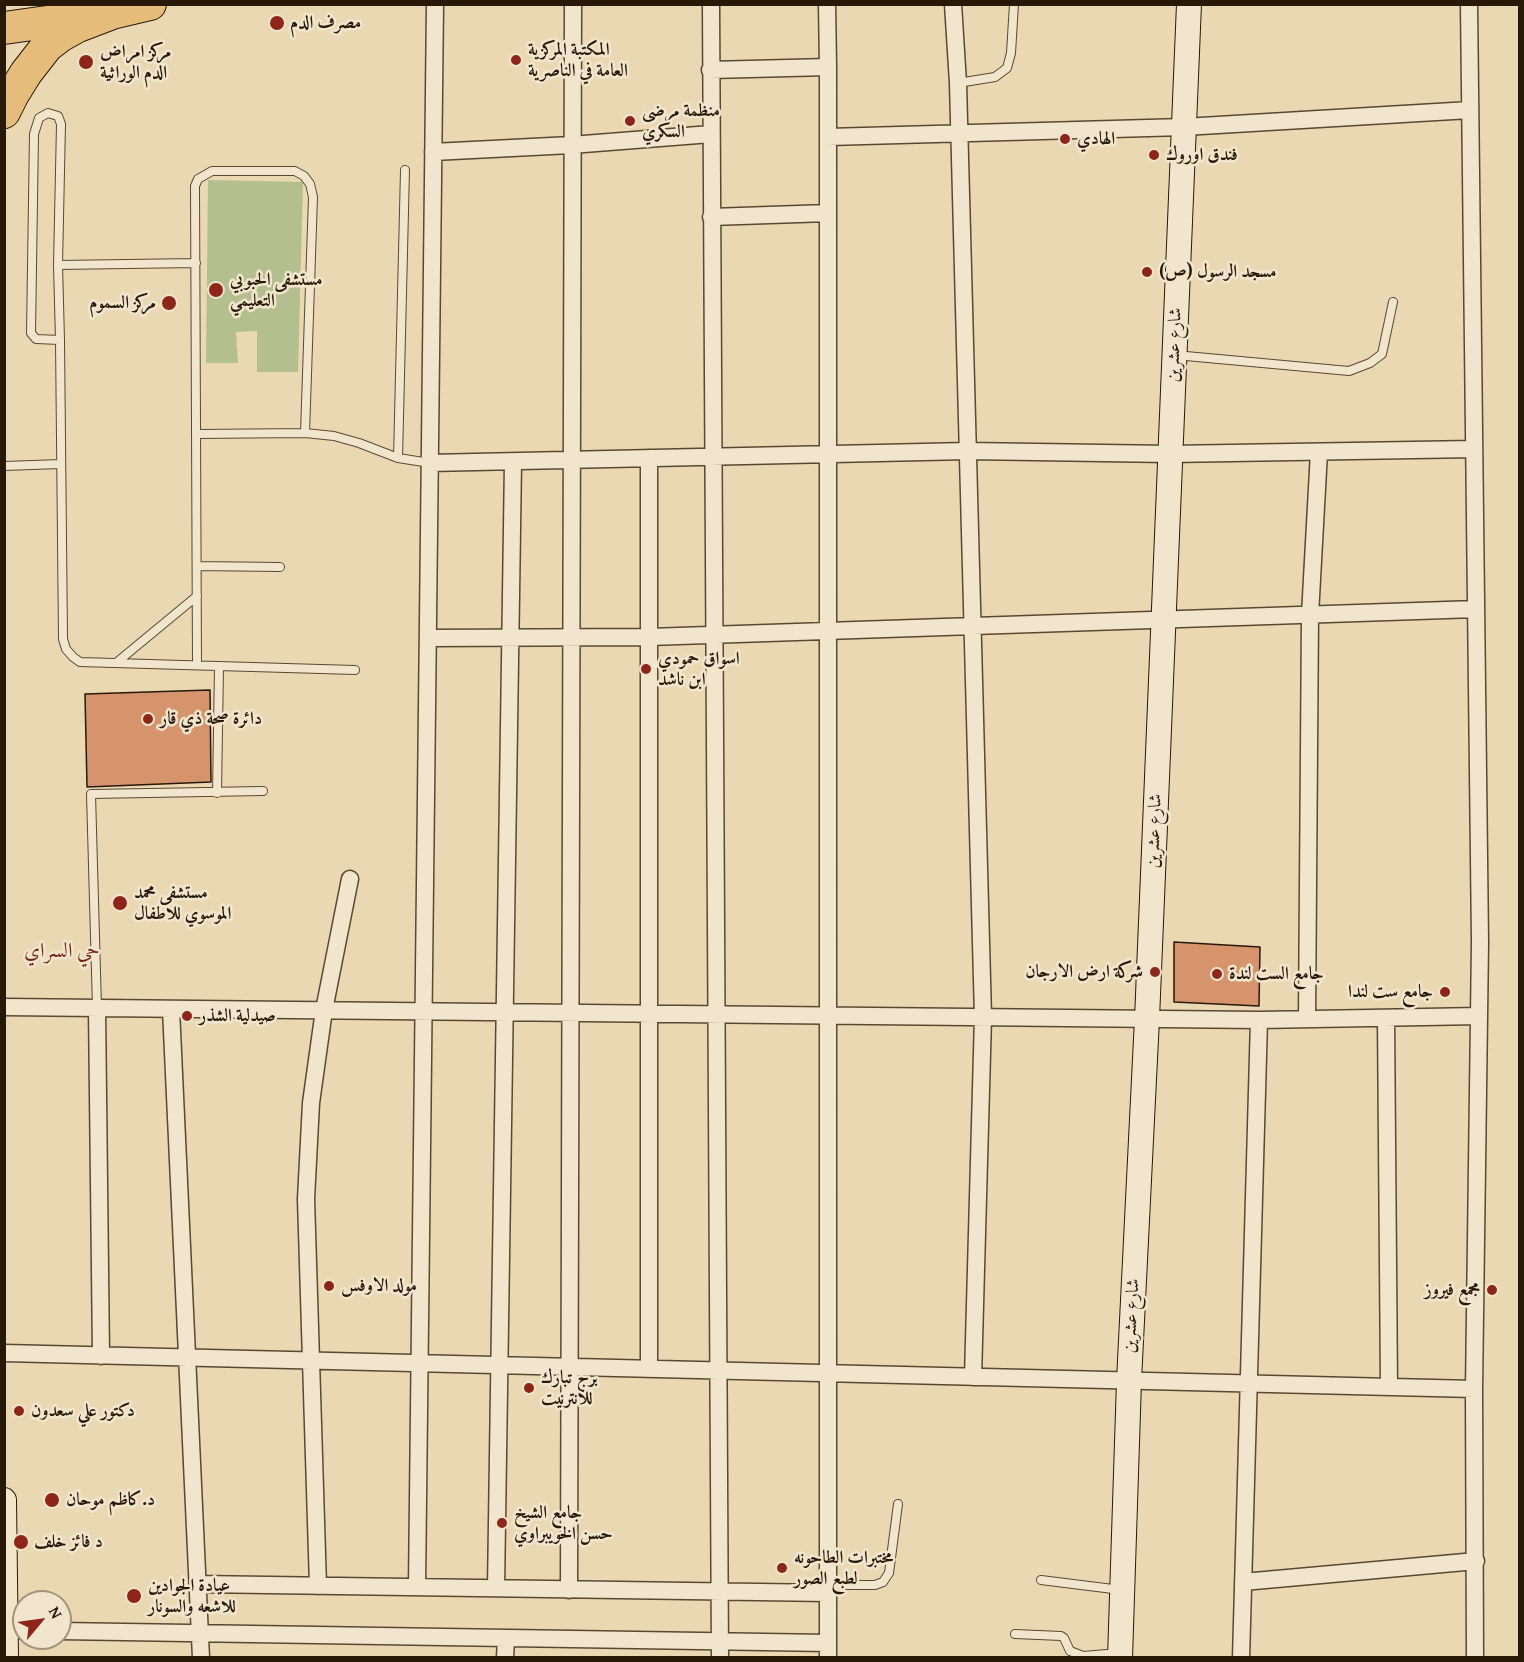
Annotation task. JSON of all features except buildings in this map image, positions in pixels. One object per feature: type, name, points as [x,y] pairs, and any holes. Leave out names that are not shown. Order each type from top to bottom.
[{"type":"highway","points":[[4,28],[150,4]]},
{"type":"highway","points":[[4,112],[26,73],[47,46],[60,36],[112,12]]},
{"type":"street","points":[[417,1587],[435,4]]},
{"type":"street","points":[[570,1590],[573,4]]},
{"type":"street","points":[[711,4],[721,1649]]},
{"type":"street","points":[[72,1631],[506,1638],[721,1649],[828,1650],[827,4]]},
{"type":"street","points":[[953,4],[958,83],[983,1017],[973,1377]]},
{"type":"street","name":"شارع عشرين","points":[[1120,1655],[1129,1381],[1147,1019],[1189,4]]},
{"type":"street","points":[[1468,4],[1479,1016],[1474,1389],[1475,1658]]},
{"type":"street","points":[[710,70],[828,67]]},
{"type":"street","points":[[828,137],[1184,127],[1470,110]]},
{"type":"street","points":[[434,152],[571,145],[711,134]]},
{"type":"street","points":[[711,217],[828,213]]},
{"type":"street","points":[[430,463],[968,450],[1170,454],[1474,449]]},
{"type":"street","points":[[1307,1019],[1310,615],[1319,452]]},
{"type":"street","points":[[649,458],[649,1369]]},
{"type":"street","points":[[496,1588],[513,462]]},
{"type":"street","points":[[428,638],[649,637],[1476,609]]},
{"type":"street","points":[[318,1586],[306,1199],[311,1103],[324,1010],[350,879]]},
{"type":"street","points":[[4,1007],[1259,1020],[1479,1016]]},
{"type":"street","points":[[97,1008],[101,1356]]},
{"type":"street","points":[[171,1009],[201,1658]]},
{"type":"street","points":[[1386,1018],[1389,1387]]},
{"type":"street","points":[[1241,1658],[1259,1020]]},
{"type":"street","points":[[4,1353],[1474,1389]]},
{"type":"street","points":[[4,1500],[12,1595]]},
{"type":"street","points":[[1243,1582],[1476,1562]]},
{"type":"street","points":[[198,1584],[721,1592],[828,1589]]},
{"type":"street","points":[[505,1658],[506,1638]]},
{"type":"street","points":[[6,1658],[12,1639]]},
{"type":"lane","points":[[958,83],[995,77],[1007,68],[1011,52],[1014,4]]},
{"type":"lane","points":[[60,340],[36,339],[31,333],[34,134],[39,118],[48,113],[58,116],[61,124],[58,265],[60,340],[63,639],[66,649],[80,662],[355,670]]},
{"type":"lane","points":[[399,458],[405,170]]},
{"type":"lane","points":[[197,665],[195,186],[198,179],[212,171],[295,171],[304,176],[310,184],[313,197],[305,433]]},
{"type":"lane","points":[[58,265],[196,263]]},
{"type":"lane","points":[[1174,355],[1349,371],[1370,363],[1382,354],[1393,302]]},
{"type":"lane","points":[[196,434],[305,433],[334,436],[399,458],[430,463]]},
{"type":"lane","points":[[4,466],[61,464]]},
{"type":"lane","points":[[197,566],[280,567]]},
{"type":"lane","points":[[116,663],[197,596]]},
{"type":"lane","points":[[217,793],[219,666]]},
{"type":"lane","points":[[97,1008],[91,794],[263,791]]},
{"type":"lane","points":[[828,1589],[875,1585],[883,1582],[889,1573],[898,1504]]},
{"type":"lane","points":[[1041,1580],[1122,1590]]},
{"type":"lane","points":[[1015,1634],[1061,1636],[1070,1651],[1083,1656],[1120,1655]]},
{"type":"green space","points":[[208,180],[303,182],[298,372],[257,372],[257,331],[236,332],[238,363],[206,363]]},
{"type":"place","name":"مصرف الدم","points":[[277,23]]},
{"type":"place","name":"المكتبة المركزية العامة في الناصرية","points":[[516,60]]},
{"type":"place","name":"مركز امراض الدم الوراثية","points":[[86,62]]},
{"type":"place","name":"منظمة مرضى السكري","points":[[630,121]]},
{"type":"place","name":"الهادي","points":[[1065,139]]},
{"type":"place","name":"فندق اوروك","points":[[1154,155]]},
{"type":"place","name":"مسجد الرسول (ص)","points":[[1147,272]]},
{"type":"place","name":"مستشفى الحبوبي التعليمي","points":[[216,290]]},
{"type":"place","name":"مركز السموم","points":[[169,303]]},
{"type":"place","name":"اسواق حمودي ابن ناشد","points":[[646,669]]},
{"type":"place","name":"دائرة صحة ذي قار","points":[[148,719]]},
{"type":"place","name":"مستشفى محمد الموسوي للاطفال","points":[[120,903]]},
{"type":"place","name":"شركة ارض الارجان","points":[[1155,972]]},
{"type":"place","name":"جامع الست لندة","points":[[1217,974]]},
{"type":"place","name":"جامع ست لندا","points":[[1445,992]]},
{"type":"place","name":"صيدلية الشذر","points":[[187,1016]]},
{"type":"place","name":"مولد الاوفس","points":[[329,1286]]},
{"type":"place","name":"مجمع فيروز","points":[[1492,1290]]},
{"type":"place","name":"برج تبارك للانترنيت","points":[[529,1388]]},
{"type":"place","name":"دكتور علي سعدون","points":[[19,1411]]},
{"type":"place","name":"د.كاظم موحان","points":[[52,1500]]},
{"type":"place","name":"جامع الشيخ حسن الخويبراوي","points":[[502,1523]]},
{"type":"place","name":"د فائز خلف","points":[[21,1542]]},
{"type":"place","name":"مختبرات الطاحونه لطبع الصور","points":[[782,1568]]},
{"type":"place","name":"عيادة الجوادين للاشعه والسونار","points":[[134,1596]]},
{"type":"district","name":"حي السراي","points":[[62,952]]}]
